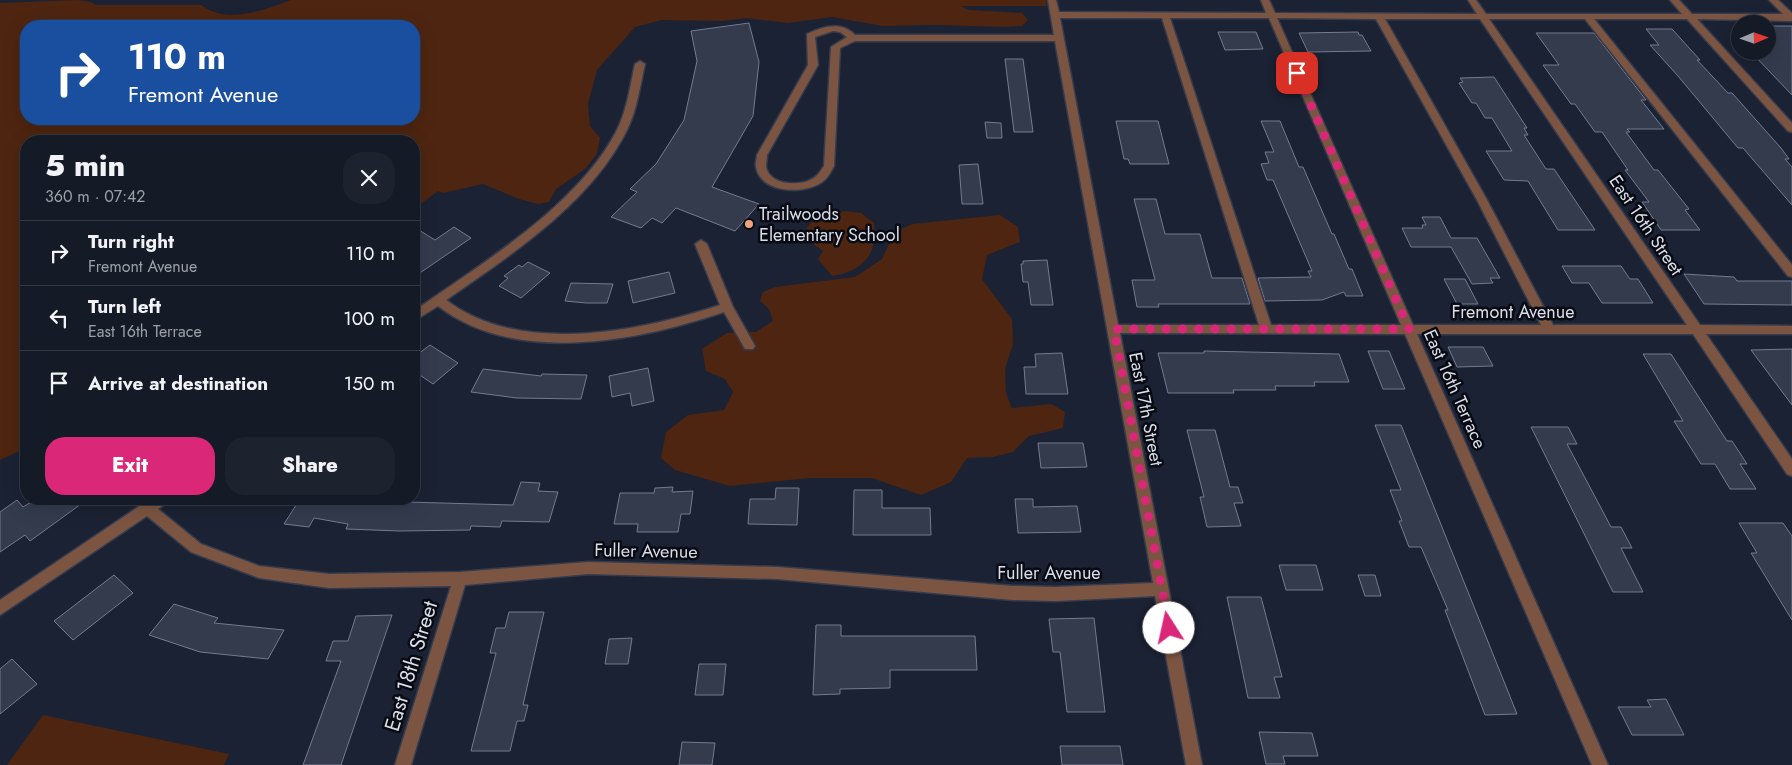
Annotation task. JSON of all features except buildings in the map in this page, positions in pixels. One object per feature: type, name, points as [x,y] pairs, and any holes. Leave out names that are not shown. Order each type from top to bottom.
[{"type":"street","name":"East 17th Street","points":[[1052,0],[1194,765]]},
{"type":"street","name":"East 16th Terrace","points":[[1265,0],[1600,765]]},
{"type":"street","name":"East 16th Street","points":[[1472,0],[1792,470]]},
{"type":"street","points":[[1674,0],[1792,129]]},
{"type":"street","points":[[1774,0],[1792,17]]},
{"type":"street","points":[[1054,15],[1792,17]]},
{"type":"street","points":[[1165,15],[1266,329]]},
{"type":"street","points":[[1378,16],[1482,200],[1531,297],[1550,330]]},
{"type":"street","points":[[1587,16],[1792,273]]},
{"type":"street","points":[[853,38],[848,31],[840,28],[828,28],[810,36],[810,46],[824,57],[829,166],[822,177],[808,184],[788,186],[773,184],[764,174],[760,164],[762,156],[813,65],[824,57],[836,47],[853,38],[1059,38]]},
{"type":"street","points":[[420,313],[550,215],[602,165],[623,129],[640,64]]},
{"type":"street","points":[[701,244],[727,307],[749,346]]},
{"type":"street","points":[[438,300],[459,316],[485,326],[512,333],[546,337],[618,335],[679,322],[727,307]]},
{"type":"street","name":"Fremont Avenue","points":[[1114,329],[1792,330]]},
{"type":"street","points":[[0,608],[151,505]]},
{"type":"street","name":"Fuller Avenue","points":[[147,508],[196,548],[259,572],[329,581],[460,579],[588,568],[776,573],[1013,593],[1056,594],[1162,589]]},
{"type":"street","name":"East 18th Street","points":[[403,765],[460,579]]},
{"type":"shaded area","points":[[77,0],[91,2],[96,5],[201,5],[211,11],[234,15],[269,8],[291,0],[1046,0],[1047,6],[961,6],[969,10],[1022,13],[1028,20],[1022,26],[883,26],[832,17],[788,23],[746,18],[723,21],[661,20],[635,27],[597,70],[588,104],[590,126],[600,138],[597,154],[585,169],[556,189],[549,202],[538,204],[519,199],[483,184],[443,193],[438,191],[420,204],[420,135],[20,135],[20,451],[0,460],[0,3]]},
{"type":"shaded area","points":[[845,211],[861,213],[874,223],[875,234],[873,244],[871,253],[860,265],[843,274],[832,276],[818,259],[823,251],[804,235],[810,224],[815,220]]},
{"type":"shaded area","points":[[1000,215],[1018,227],[1020,242],[987,255],[982,279],[1012,319],[1013,344],[1005,369],[1006,393],[1012,408],[1051,404],[1065,412],[1063,428],[1029,436],[1013,452],[993,457],[967,458],[951,482],[921,495],[872,478],[809,478],[730,486],[675,470],[661,458],[666,432],[688,415],[724,410],[733,392],[725,379],[706,371],[702,349],[727,333],[756,332],[773,321],[769,309],[760,301],[763,292],[775,287],[855,277],[882,259],[894,233],[912,224]]},
{"type":"shaded area","points":[[43,715],[229,754],[224,765],[7,765]]},
{"type":"place","name":"Trailwoods Elementary School","points":[[749,224]]},
{"type":"route","points":[[1169,628],[1114,329],[1409,329],[1297,73]]}]
